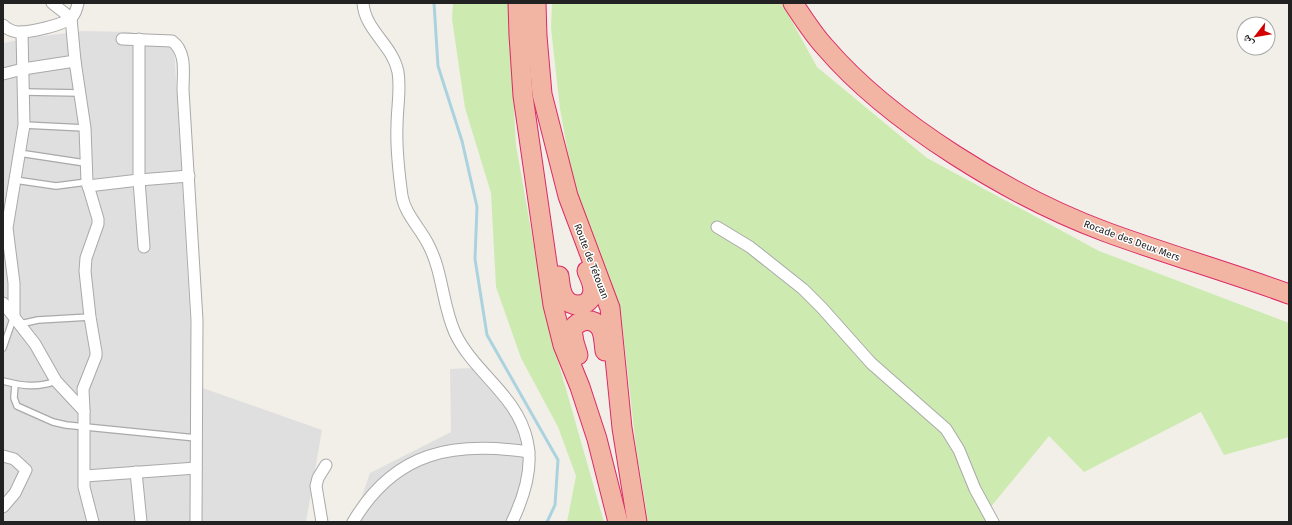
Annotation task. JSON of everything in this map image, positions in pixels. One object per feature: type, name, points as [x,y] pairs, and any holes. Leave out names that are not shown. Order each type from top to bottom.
[{"type":"highway","points":[[518,3],[518,35],[523,96],[556,319],[563,345],[580,387],[597,439],[618,522]]},
{"type":"highway","name":"Route de Tétouan","points":[[536,3],[542,94],[568,196],[610,308],[622,428],[637,522]]},
{"type":"highway","name":"Rocade des Deux Mers","points":[[793,3],[824,47],[854,78],[919,130],[980,171],[1058,212],[1105,232],[1289,294]]},
{"type":"highway","name":"Rocade des Deux Mers","points":[[807,3],[824,27],[849,56],[889,93],[980,171]]},
{"type":"highway","points":[[523,96],[543,182],[560,288],[564,299],[568,302],[581,305],[592,297],[592,284],[568,222],[557,184],[542,94]]},
{"type":"highway","points":[[623,522],[611,459],[572,336],[574,326],[585,320],[596,323],[602,334],[619,453],[634,522]]},
{"type":"street","points":[[52,3],[71,18],[74,60],[85,128],[85,163],[87,184],[98,224],[85,264],[90,317],[96,356],[84,385],[84,486],[93,522]]},
{"type":"street","points":[[3,25],[11,31],[22,32],[36,30],[71,18],[75,13],[78,3]]},
{"type":"street","points":[[363,3],[368,24],[388,49],[398,72],[397,127],[402,189],[405,206],[429,245],[435,259],[448,316],[456,335],[472,358],[504,394],[522,422],[529,452],[527,480],[523,495],[512,522]]},
{"type":"street","points":[[17,320],[7,228],[24,125],[22,32]]},
{"type":"street","points":[[122,39],[172,41],[178,45],[181,52],[197,320],[196,522]]},
{"type":"street","points":[[139,39],[139,180],[144,247]]},
{"type":"street","points":[[3,74],[23,68],[74,60]]},
{"type":"street","points":[[87,184],[189,176]]},
{"type":"street","points":[[717,227],[750,247],[803,289],[871,363],[946,429],[959,450],[974,489],[993,522]]},
{"type":"street","points":[[3,303],[34,344],[56,382],[84,411]]},
{"type":"street","points":[[353,522],[366,501],[378,487],[397,471],[419,460],[463,448],[497,448],[529,452]]},
{"type":"street","points":[[3,456],[14,459],[26,470],[16,493],[3,507]]},
{"type":"street","points":[[322,522],[316,486],[318,478],[326,465]]},
{"type":"street","points":[[85,476],[196,468]]},
{"type":"street","points":[[136,472],[141,522]]},
{"type":"lane","points":[[24,92],[80,93]]},
{"type":"lane","points":[[24,125],[85,128]]},
{"type":"lane","points":[[19,153],[85,163]]},
{"type":"lane","points":[[14,180],[56,186],[87,184]]},
{"type":"lane","points":[[3,348],[17,320],[90,317]]},
{"type":"lane","points":[[3,380],[15,384],[37,386],[56,382]]},
{"type":"lane","points":[[15,384],[14,398],[17,406],[53,422],[84,427],[196,438]]},
{"type":"shaded area","points":[[83,31],[131,32],[174,46],[194,385],[322,430],[306,522],[3,522],[3,43]]},
{"type":"shaded area","points":[[472,368],[491,380],[521,430],[529,457],[515,522],[353,522],[370,473],[451,432],[450,369]]},
{"type":"green space","points":[[453,3],[508,3],[516,145],[548,326],[604,522],[567,522],[576,476],[558,427],[521,358],[496,287],[491,193],[465,108],[452,19]]},
{"type":"green space","points":[[552,3],[782,3],[817,67],[927,158],[1099,251],[1289,323],[1289,437],[1224,455],[1201,412],[1084,472],[1049,436],[989,509],[994,522],[648,522],[636,447],[621,314],[576,197],[560,109],[551,28]]},
{"type":"waterway","points":[[434,3],[438,66],[462,141],[477,207],[475,259],[487,335],[558,460],[555,505],[547,522]]}]
